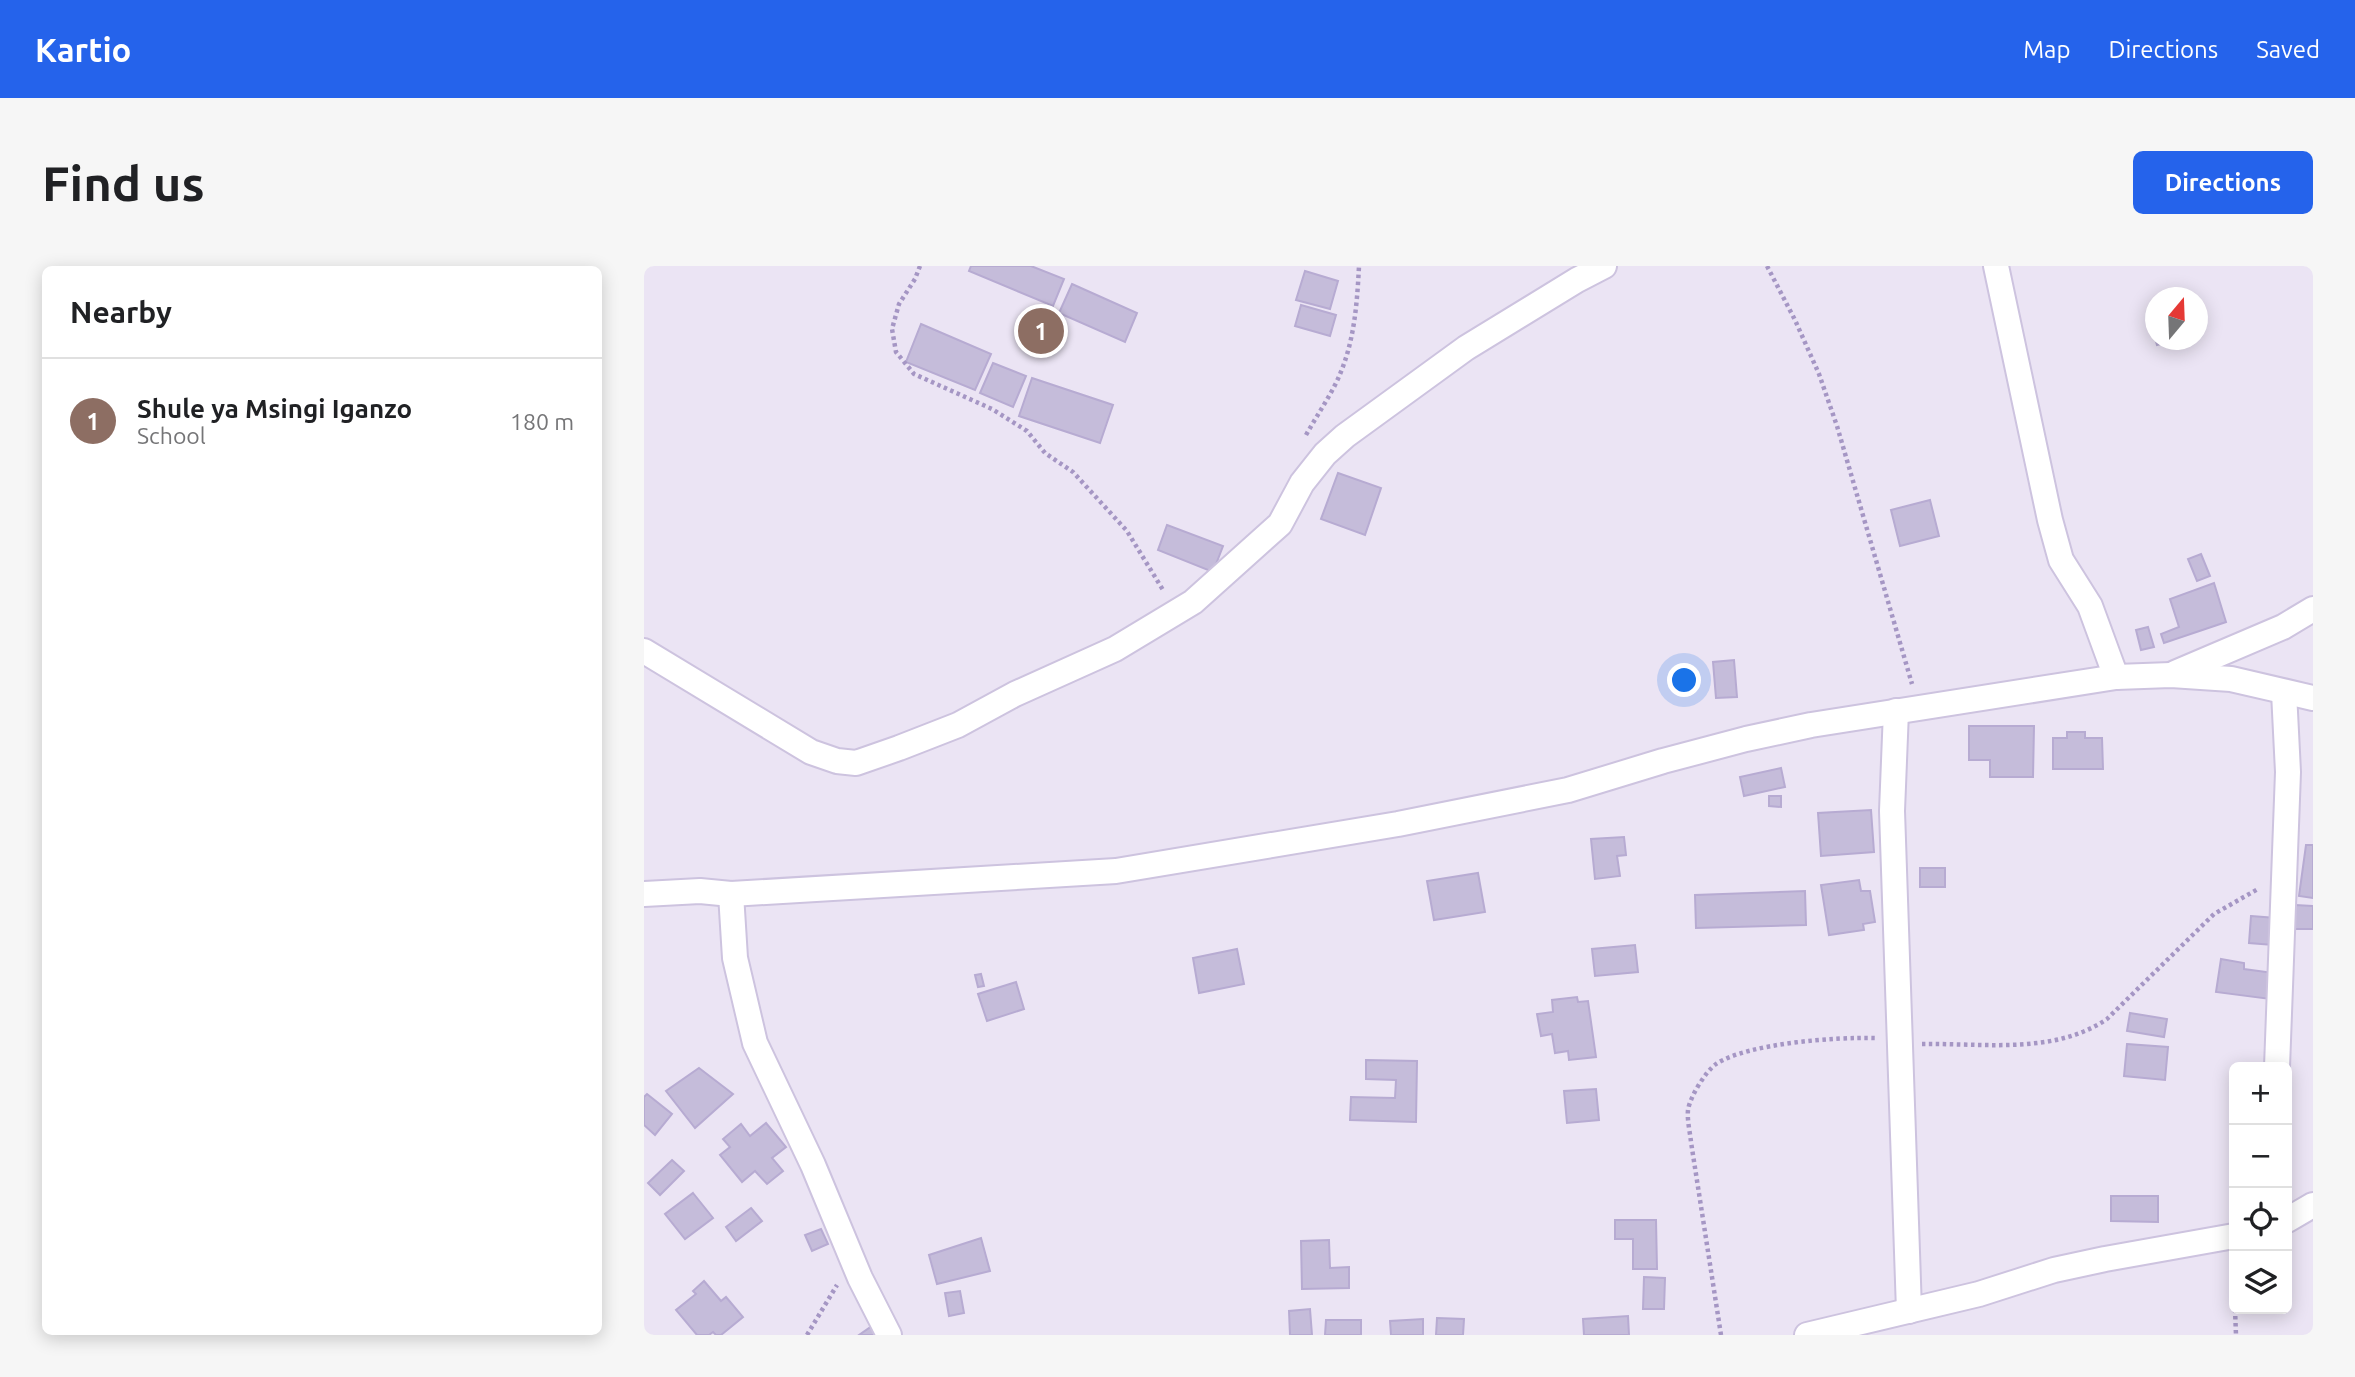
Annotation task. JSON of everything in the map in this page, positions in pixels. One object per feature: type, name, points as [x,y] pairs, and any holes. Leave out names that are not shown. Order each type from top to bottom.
[{"type":"street","points":[[644,651],[811,752],[837,761],[856,763],[958,725],[1015,694],[1115,649],[1193,602],[1280,524],[1302,483],[1325,454],[1345,436],[1466,348],[1604,266]]},
{"type":"street","points":[[1996,266],[2050,520],[2061,560],[2090,606],[2116,677]]},
{"type":"street","points":[[2171,675],[2283,626],[2313,609]]},
{"type":"street","points":[[644,894],[700,891],[732,894],[1129,869],[1398,824],[1542,795],[1746,739],[1907,709],[2116,677],[2171,675],[2231,679],[2313,698]]},
{"type":"street","points":[[2277,1062],[2288,772],[2284,692]]},
{"type":"street","points":[[1907,709],[1892,811],[1909,1311]]},
{"type":"street","points":[[732,894],[735,958],[755,1043],[813,1165],[852,1261],[889,1335]]},
{"type":"street","points":[[2292,1217],[2313,1205]]},
{"type":"street","points":[[1807,1335],[1979,1294],[2067,1267],[2229,1238]]},
{"type":"path","points":[[920,266],[899,304],[892,329],[896,352],[914,374],[992,409],[1027,432],[1045,453],[1073,472],[1127,531],[1163,589],[1174,613]]},
{"type":"path","points":[[1304,438],[1346,360],[1354,328],[1359,266]]},
{"type":"path","points":[[1767,266],[1819,374],[1837,426],[1907,709]]},
{"type":"path","points":[[1721,1335],[1688,1110],[1695,1090],[1715,1065],[1746,1053],[1792,1043],[1841,1038],[2013,1045],[2040,1042],[2090,1030],[2115,1012],[2214,914],[2285,874]]},
{"type":"path","points":[[807,1335],[852,1261]]},
{"type":"path","points":[[2235,1314],[2236,1335]]},
{"type":"building","points":[[971,266],[1031,266],[1064,279],[1053,306],[969,271]]},
{"type":"building","points":[[1305,271],[1338,281],[1330,309],[1296,300]]},
{"type":"building","points":[[1072,284],[1137,313],[1125,342],[1059,313]]},
{"type":"building","points":[[1301,305],[1336,315],[1330,336],[1295,326]]},
{"type":"building","points":[[921,324],[991,354],[975,390],[906,362]]},
{"type":"building","points":[[993,363],[1026,376],[1013,407],[980,393]]},
{"type":"building","points":[[1032,378],[1113,405],[1100,443],[1019,416]]},
{"type":"building","points":[[1338,473],[1381,488],[1365,535],[1321,519]]},
{"type":"building","points":[[1930,500],[1939,536],[1900,546],[1891,510]]},
{"type":"building","points":[[1167,525],[1223,546],[1213,572],[1158,550]]},
{"type":"building","points":[[2201,554],[2210,576],[2197,581],[2188,559]]},
{"type":"building","points":[[2214,583],[2226,622],[2164,643],[2161,634],[2179,627],[2170,599]]},
{"type":"building","points":[[2148,627],[2154,647],[2141,650],[2136,630]]},
{"type":"building","points":[[1734,660],[1737,697],[1716,698],[1713,662]]},
{"type":"building","points":[[1969,726],[2034,726],[2033,777],[1990,777],[1990,760],[1969,760]]},
{"type":"building","points":[[2067,732],[2085,732],[2085,738],[2102,738],[2103,769],[2053,769],[2053,738],[2067,738]]},
{"type":"building","points":[[1781,768],[1785,787],[1744,796],[1740,777]]},
{"type":"building","points":[[1769,796],[1781,796],[1781,807],[1769,806]]},
{"type":"building","points":[[1871,810],[1874,852],[1821,856],[1818,813]]},
{"type":"building","points":[[1624,837],[1626,855],[1617,856],[1620,876],[1595,879],[1591,839]]},
{"type":"building","points":[[2306,845],[2313,845],[2313,898],[2299,896]]},
{"type":"building","points":[[1920,868],[1945,868],[1945,887],[1920,887]]},
{"type":"building","points":[[1478,873],[1485,912],[1434,920],[1427,881]]},
{"type":"building","points":[[1859,880],[1861,891],[1870,891],[1875,922],[1863,924],[1864,930],[1829,935],[1821,885]]},
{"type":"building","points":[[1805,891],[1806,925],[1696,928],[1695,895]]},
{"type":"building","points":[[2295,905],[2313,906],[2313,929],[2295,929]]},
{"type":"building","points":[[2251,916],[2276,918],[2273,945],[2249,943]]},
{"type":"building","points":[[1635,945],[1638,972],[1595,976],[1592,949]]},
{"type":"building","points":[[1237,949],[1244,984],[1199,993],[1193,958]]},
{"type":"building","points":[[2221,959],[2244,963],[2244,969],[2274,973],[2270,999],[2216,992]]},
{"type":"building","points":[[981,974],[984,986],[978,987],[975,975]]},
{"type":"building","points":[[1016,982],[1024,1009],[987,1021],[978,994]]},
{"type":"building","points":[[1577,997],[1578,1002],[1588,1001],[1596,1057],[1569,1060],[1568,1051],[1555,1053],[1552,1034],[1541,1036],[1537,1014],[1553,1012],[1552,1000]]},
{"type":"building","points":[[2130,1013],[2167,1019],[2164,1037],[2127,1031]]},
{"type":"building","points":[[2127,1044],[2168,1047],[2165,1080],[2124,1076]]},
{"type":"building","points":[[1366,1060],[1417,1061],[1416,1122],[1350,1120],[1351,1097],[1395,1098],[1396,1080],[1366,1079]]},
{"type":"building","points":[[699,1068],[733,1094],[695,1128],[666,1091]]},
{"type":"building","points":[[1596,1089],[1599,1120],[1567,1123],[1564,1091]]},
{"type":"building","points":[[647,1094],[672,1114],[655,1135],[644,1125],[644,1097]]},
{"type":"building","points":[[766,1123],[786,1147],[772,1158],[783,1171],[767,1184],[755,1171],[742,1182],[720,1155],[730,1147],[723,1139],[741,1124],[750,1136]]},
{"type":"building","points":[[672,1160],[684,1171],[660,1195],[648,1183]]},
{"type":"building","points":[[693,1193],[713,1218],[685,1239],[665,1214]]},
{"type":"building","points":[[2111,1196],[2158,1196],[2158,1222],[2111,1221]]},
{"type":"building","points":[[751,1208],[762,1221],[736,1241],[726,1227]]},
{"type":"building","points":[[1615,1220],[1656,1220],[1657,1269],[1633,1269],[1633,1239],[1615,1239]]},
{"type":"building","points":[[821,1229],[828,1244],[812,1251],[805,1235]]},
{"type":"building","points":[[981,1238],[990,1271],[937,1284],[929,1255]]},
{"type":"building","points":[[1329,1240],[1330,1268],[1349,1267],[1349,1288],[1302,1289],[1301,1241]]},
{"type":"building","points":[[1644,1277],[1665,1278],[1664,1309],[1643,1309]]},
{"type":"building","points":[[704,1281],[721,1301],[726,1297],[743,1317],[721,1335],[713,1332],[709,1335],[697,1335],[676,1310],[696,1294],[693,1291]]},
{"type":"building","points":[[960,1291],[964,1313],[949,1316],[945,1293]]},
{"type":"building","points":[[1310,1309],[1312,1335],[1290,1335],[1289,1311]]},
{"type":"building","points":[[1628,1316],[1629,1335],[1584,1335],[1583,1319]]},
{"type":"building","points":[[1437,1318],[1464,1319],[1463,1335],[1436,1335]]},
{"type":"building","points":[[1423,1319],[1423,1335],[1391,1335],[1390,1321]]},
{"type":"building","points":[[1326,1320],[1361,1320],[1361,1335],[1325,1335]]},
{"type":"building","points":[[872,1326],[878,1335],[859,1335]]},
{"type":"place","name":"Shule ya Msingi Iganzo","points":[[1041,331]]}]
